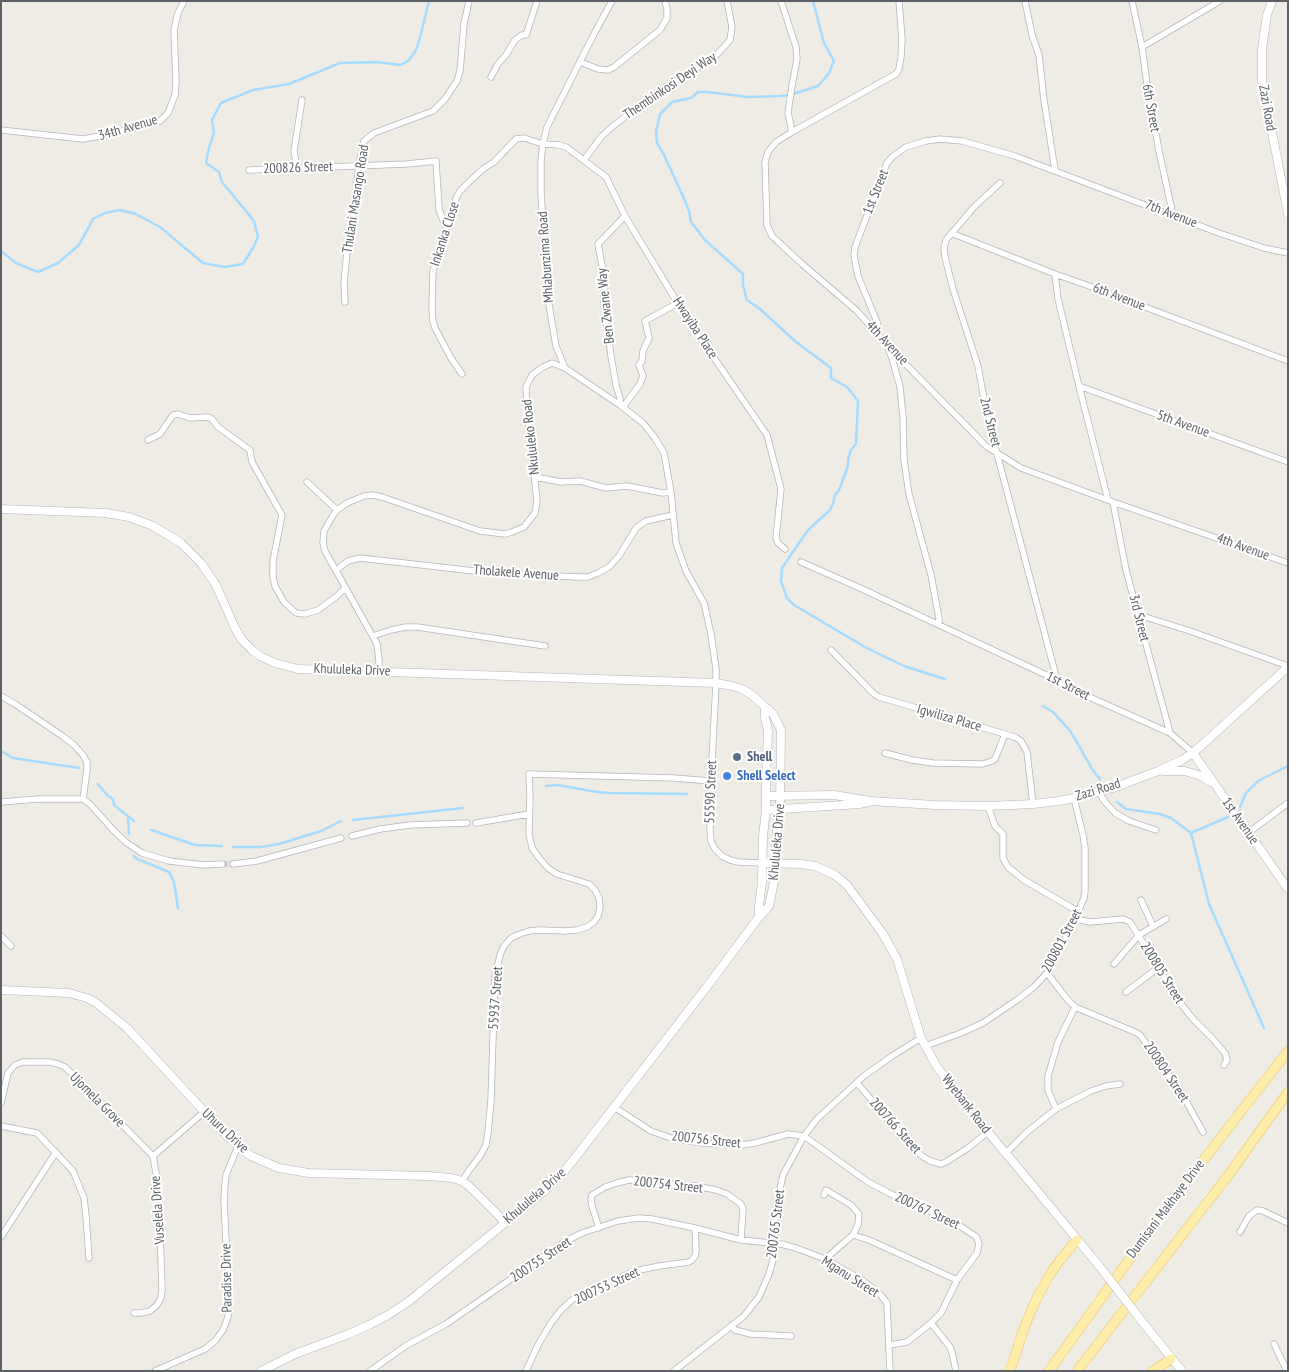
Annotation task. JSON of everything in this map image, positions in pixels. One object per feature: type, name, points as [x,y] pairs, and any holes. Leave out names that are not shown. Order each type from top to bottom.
[{"type":"main road","name":"Dumisani Makhaye Drive","points":[[1049,1371],[1162,1214],[1288,1051]]},
{"type":"main road","name":"Dumisani Makhaye Drive","points":[[1077,1371],[1230,1173],[1288,1092]]},
{"type":"main road","points":[[1010,1371],[1024,1328],[1036,1300],[1050,1274],[1077,1240]]},
{"type":"main road","points":[[1152,1371],[1172,1359]]},
{"type":"street","name":"34th Avenue","points":[[1,130],[83,139],[112,134],[160,121],[168,113],[175,95],[174,30],[176,17],[184,1]]},
{"type":"street","name":"Thulani Masango Road","points":[[345,302],[344,283],[347,251],[354,218],[363,145],[367,138],[374,133],[432,112],[445,99],[457,81],[460,71],[468,1]]},
{"type":"street","points":[[491,77],[515,40],[526,35],[537,1]]},
{"type":"street","name":"Mhlabunzima Road","points":[[566,368],[556,346],[548,299],[541,192],[542,144],[548,126],[612,1]]},
{"type":"street","points":[[580,62],[598,69],[608,70],[614,67],[660,30],[667,18],[668,9],[665,1]]},
{"type":"street","name":"Thembinkosi Deyi Way","points":[[584,160],[601,136],[613,126],[664,88],[713,58],[723,48],[730,40],[732,27],[727,1]]},
{"type":"street","points":[[781,1],[797,53],[797,64],[788,112],[792,132]]},
{"type":"street","name":"4th Avenue","points":[[899,1],[902,39],[899,70],[896,74],[792,132],[770,148],[765,162],[767,225],[772,236],[857,311],[886,344],[986,446],[998,454],[1021,468],[1288,563]]},
{"type":"street","points":[[1025,1],[1032,35],[1039,55],[1055,170]]},
{"type":"street","name":"6th Street","points":[[1132,1],[1142,47],[1159,151],[1173,215]]},
{"type":"street","points":[[1142,47],[1220,1]]},
{"type":"street","name":"Zazi Road","points":[[1272,1],[1262,49],[1262,81],[1288,214]]},
{"type":"street","points":[[298,168],[294,151],[302,100]]},
{"type":"street","name":"Inkanka Close","points":[[462,374],[433,321],[432,292],[433,271],[457,196],[460,191],[483,169],[494,162],[516,139],[524,138],[542,144]]},
{"type":"street","name":"1st Street","points":[[878,334],[877,322],[858,276],[854,255],[857,238],[876,190],[892,157],[906,147],[940,139],[951,139],[1015,156],[1055,170]]},
{"type":"street","name":"Hwayiba Place","points":[[542,144],[559,145],[566,148],[606,177],[625,216],[678,303],[767,435],[781,489],[776,538],[778,543],[785,549]]},
{"type":"street","name":"200826 Street","points":[[250,170],[436,161],[439,209],[444,223],[448,227]]},
{"type":"street","name":"7th Avenue","points":[[1055,170],[1219,233],[1264,248],[1288,253]]},
{"type":"street","name":"2nd Street","points":[[1000,183],[974,207],[951,233],[946,240],[944,248],[947,267],[978,366],[987,416],[1058,680]]},
{"type":"street","name":"Ben Zwane Way","points":[[621,406],[611,356],[604,304],[604,276],[598,244],[625,216]]},
{"type":"street","name":"6th Avenue","points":[[951,233],[1288,361]]},
{"type":"street","name":"3rd Street","points":[[1055,274],[1058,299],[1079,386],[1111,501],[1126,570],[1170,733]]},
{"type":"street","points":[[621,406],[640,384],[643,376],[639,365],[649,338],[645,321],[678,303]]},
{"type":"street","points":[[886,344],[900,387],[904,460],[908,488],[931,575],[939,625]]},
{"type":"street","name":"Nkululeko Road","points":[[337,510],[347,503],[364,496],[377,496],[480,531],[505,534],[524,527],[535,513],[537,501],[526,386],[532,375],[543,367],[552,363],[566,368]]},
{"type":"street","points":[[566,368],[643,423],[661,446],[667,464],[676,543],[686,571],[704,603],[711,634],[716,683]]},
{"type":"street","name":"5th Avenue","points":[[1079,386],[1288,462]]},
{"type":"street","points":[[148,440],[160,434],[174,415],[178,414],[190,418],[208,417],[212,419],[218,428],[250,450],[254,466],[282,515],[273,561],[272,577],[284,602],[296,612],[305,614],[318,610],[345,588]]},
{"type":"street","points":[[536,477],[561,482],[580,480],[606,488],[627,486],[663,493],[671,492]]},
{"type":"street","points":[[307,482],[337,510],[324,532],[324,551],[373,636],[378,650],[379,672]]},
{"type":"street","name":"Khululeka Drive","points":[[1,509],[121,515],[145,522],[170,535],[201,563],[216,586],[237,632],[245,644],[260,656],[276,663],[298,669],[716,683],[742,689],[752,695],[774,714],[781,730],[781,795],[776,839],[775,877],[769,906],[562,1174],[543,1192],[408,1302],[388,1315],[349,1334],[295,1354],[261,1371]]},
{"type":"street","name":"Tholakele Avenue","points":[[336,570],[348,561],[360,558],[483,572],[577,578],[588,577],[608,567],[618,556],[636,528],[646,521],[673,515]]},
{"type":"street","name":"1st Street","points":[[801,562],[1170,733],[1192,753]]},
{"type":"street","points":[[1139,615],[1190,631],[1288,667]]},
{"type":"street","points":[[373,636],[391,630],[417,627],[545,646]]},
{"type":"street","name":"Igwiliza Place","points":[[831,650],[879,697],[1015,737],[1025,746],[1033,804]]},
{"type":"street","name":"Zazi Road","points":[[766,796],[834,795],[870,801],[988,806],[1033,804],[1099,792],[1158,771],[1182,760],[1288,667]]},
{"type":"street","name":"55590 Street","points":[[716,683],[711,781],[711,841],[715,849],[722,856],[730,860],[762,863]]},
{"type":"street","points":[[1,696],[62,735],[83,755],[87,762],[87,770],[82,799]]},
{"type":"street","name":"Khululeka Drive","points":[[759,917],[766,810],[768,731],[765,707]]},
{"type":"street","points":[[885,753],[932,764],[983,764],[995,759],[1004,734]]},
{"type":"street","name":"1st Avenue","points":[[1192,753],[1288,889]]},
{"type":"street","points":[[1158,771],[1185,771],[1201,776],[1213,783]]},
{"type":"street","name":"55937 Street","points":[[462,1181],[486,1145],[491,1100],[495,977],[504,946],[510,938],[529,931],[565,931],[588,927],[598,916],[600,907],[599,898],[589,884],[557,874],[538,858],[532,848],[529,834],[529,774],[674,778],[711,781]]},
{"type":"street","points":[[1099,792],[1114,813],[1156,830]]},
{"type":"street","name":"200801 Street","points":[[923,1042],[961,1033],[983,1023],[1034,987],[1047,972],[1075,919],[1085,892],[1086,859],[1074,798]]},
{"type":"street","points":[[1,802],[38,799],[82,799],[90,804],[114,831],[135,850],[169,861],[222,864]]},
{"type":"street","name":"Zazi Road","points":[[766,810],[859,804],[870,801]]},
{"type":"street","points":[[1248,833],[1288,803]]},
{"type":"street","points":[[988,806],[995,826],[1003,834],[1003,858],[1008,867],[1024,880],[1078,912]]},
{"type":"street","points":[[476,823],[529,814]]},
{"type":"street","points":[[352,836],[380,829],[410,825],[467,823]]},
{"type":"street","points":[[232,864],[257,861],[341,838]]},
{"type":"street","name":"Wyebank Road","points":[[762,863],[815,866],[835,875],[847,886],[883,934],[897,959],[923,1042],[936,1067],[1100,1267],[1182,1371]]},
{"type":"street","points":[[1141,900],[1153,926]]},
{"type":"street","name":"200805 Street","points":[[1075,919],[1090,922],[1126,920],[1130,922],[1182,1005],[1225,1053],[1227,1060],[1224,1065]]},
{"type":"street","points":[[1114,964],[1139,935],[1166,919]]},
{"type":"street","points":[[1,936],[11,946]]},
{"type":"street","points":[[1126,992],[1158,968]]},
{"type":"street","name":"200804 Street","points":[[1047,972],[1067,999],[1076,1007],[1128,1028],[1140,1035],[1180,1090],[1203,1132]]},
{"type":"street","name":"Uhuru Drive","points":[[1,990],[70,993],[87,998],[127,1028],[238,1146],[251,1156],[279,1168],[322,1173],[428,1176],[452,1178],[462,1181]]},
{"type":"street","points":[[1056,1109],[1048,1090],[1048,1076],[1058,1042],[1076,1007]]},
{"type":"street","name":"200765 Street","points":[[674,1371],[744,1316],[759,1297],[771,1267],[774,1243],[774,1212],[783,1174],[804,1136],[817,1119],[877,1065],[923,1042]]},
{"type":"street","name":"Ujomela Grove","points":[[1,1103],[8,1073],[15,1066],[23,1062],[50,1062],[58,1064],[65,1068],[153,1156]]},
{"type":"street","name":"200766 Street","points":[[857,1083],[913,1148],[930,1161],[941,1164],[946,1162],[988,1132]]},
{"type":"street","points":[[1006,1153],[1056,1109],[1091,1091],[1120,1084]]},
{"type":"street","name":"200756 Street","points":[[614,1108],[651,1131],[671,1138],[702,1143],[740,1145],[788,1134],[804,1136]]},
{"type":"street","name":"Vuselela Drive","points":[[134,1312],[150,1311],[161,1298],[159,1202],[153,1156],[204,1112]]},
{"type":"street","points":[[1,1126],[37,1133],[73,1171],[84,1198],[89,1258]]},
{"type":"street","name":"200767 Street","points":[[804,1136],[868,1182],[954,1222],[975,1236],[979,1244],[977,1252],[957,1280],[944,1308],[931,1323],[907,1342],[890,1345]]},
{"type":"street","name":"Paradise Drive","points":[[155,1371],[205,1349],[215,1341],[223,1330],[228,1317],[229,1301],[224,1200],[226,1175],[238,1146]]},
{"type":"street","points":[[1,1237],[56,1152]]},
{"type":"street","name":"200754 Street","points":[[599,1228],[592,1206],[592,1195],[617,1183],[628,1180],[640,1180],[660,1184],[696,1186],[727,1194],[741,1204],[743,1209],[741,1240]]},
{"type":"street","points":[[462,1181],[474,1190],[504,1222]]},
{"type":"street","points":[[824,1195],[826,1190],[851,1205],[859,1214],[857,1230],[854,1235],[825,1259]]},
{"type":"street","points":[[1240,1232],[1249,1216],[1257,1210],[1288,1223]]},
{"type":"street","name":"200755 Street","points":[[370,1371],[407,1345],[446,1324],[566,1241],[582,1232],[618,1221],[639,1218],[695,1228],[741,1240]]},
{"type":"street","name":"200753 Street","points":[[526,1371],[551,1323],[573,1299],[635,1271],[689,1262],[695,1256],[696,1251],[695,1228]]},
{"type":"street","points":[[854,1235],[904,1255],[957,1280]]},
{"type":"street","name":"Mganu Street","points":[[741,1240],[774,1243],[796,1248],[825,1259],[862,1280],[879,1293],[886,1300],[888,1308],[890,1371]]},
{"type":"street","points":[[931,1323],[950,1347],[956,1371]]},
{"type":"street","points":[[731,1326],[743,1333],[791,1336]]},
{"type":"street","points":[[1274,1344],[1286,1370]]},
{"type":"waterway","points":[[1,251],[16,263],[38,272],[58,263],[79,245],[93,219],[105,213],[120,210],[136,214],[160,227],[203,263],[224,267],[243,264],[258,237],[254,221],[222,182],[219,172],[206,163],[214,133],[212,120],[221,103],[253,90],[289,84],[340,63],[376,62],[401,65],[409,60],[416,50],[429,1]]},
{"type":"waterway","points":[[813,1],[824,43],[834,61],[829,73],[818,86],[790,95],[780,96],[748,97],[698,92],[691,98],[672,102],[660,114],[656,132],[657,143],[682,194],[691,222],[705,240],[743,274],[743,285],[747,300],[760,309],[796,342],[831,368],[831,378],[847,387],[858,401],[856,444],[851,450],[848,466],[833,504],[830,510],[808,530],[782,568],[781,581],[787,598],[794,605],[865,647],[904,666],[945,679]]},
{"type":"waterway","points":[[1043,706],[1053,712],[1071,732],[1092,769],[1100,779]]},
{"type":"waterway","points":[[1,751],[13,758],[79,768]]},
{"type":"waterway","points":[[1240,807],[1246,793],[1258,781],[1288,766]]},
{"type":"waterway","points":[[98,784],[113,799],[114,805],[134,821]]},
{"type":"waterway","points":[[546,786],[557,785],[610,793],[687,794]]},
{"type":"waterway","points":[[1117,802],[1126,809],[1160,814],[1171,818],[1191,833],[1209,904],[1264,1028]]},
{"type":"waterway","points":[[353,820],[463,808]]},
{"type":"waterway","points":[[1191,833],[1228,817]]},
{"type":"waterway","points":[[128,818],[129,834]]},
{"type":"waterway","points":[[233,847],[261,847],[279,844],[321,831],[341,821]]},
{"type":"waterway","points":[[151,830],[195,845],[222,846]]},
{"type":"waterway","points":[[134,856],[169,872],[174,882],[178,908]]},
{"type":"tunnel","points":[[222,864],[233,864]]},
{"type":"place","name":"Shell","points":[[737,757]]},
{"type":"place","name":"Shell Select","points":[[727,776]]}]
